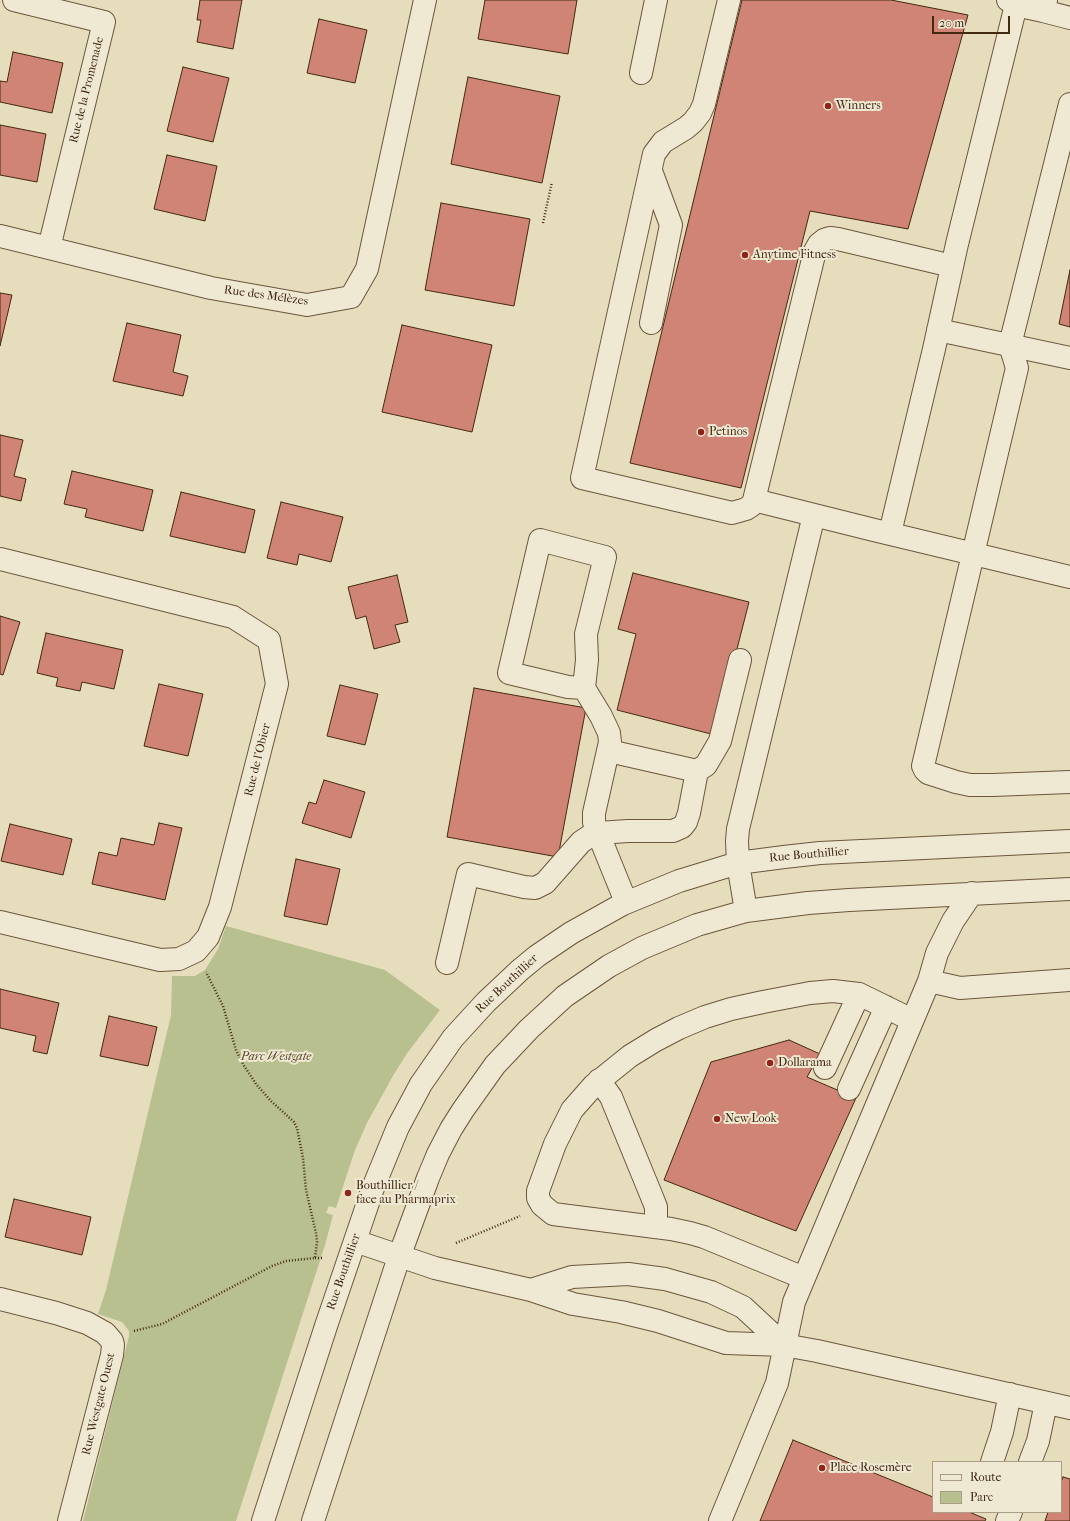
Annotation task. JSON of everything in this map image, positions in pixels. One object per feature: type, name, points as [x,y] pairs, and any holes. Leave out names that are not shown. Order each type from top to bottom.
[{"type":"street","name":"Rue de la Promenade","points":[[14,0],[104,22],[49,248]]},
{"type":"street","name":"Rue des Mélèzes","points":[[0,236],[211,288],[307,304],[351,297],[367,269],[426,0]]},
{"type":"street","points":[[641,73],[656,0]]},
{"type":"street","points":[[729,0],[704,104],[700,113],[686,128],[663,142],[654,154],[582,478],[732,513],[746,509],[752,505],[754,500],[815,252],[819,244],[830,238],[838,239],[952,266]]},
{"type":"street","points":[[890,534],[1012,3],[1044,6],[1070,18]]},
{"type":"street","points":[[1070,104],[1066,140],[1010,346],[1017,368],[923,766],[925,770],[935,776],[970,785],[1070,782]]},
{"type":"street","points":[[651,171],[671,225],[651,323]]},
{"type":"street","points":[[938,330],[1070,358]]},
{"type":"street","points":[[754,500],[1070,577]]},
{"type":"street","points":[[746,911],[738,863],[738,829],[814,515]]},
{"type":"street","points":[[584,688],[568,687],[509,673],[540,540],[605,557],[586,634],[587,660],[584,688],[609,733],[610,742],[594,812],[594,822],[626,902]]},
{"type":"street","name":"Rue de l'Obier","points":[[0,559],[233,616],[269,640],[277,684],[220,907],[208,937],[196,952],[179,959],[160,960],[0,922]]},
{"type":"street","points":[[447,963],[468,874],[524,887],[535,888],[545,883],[581,842],[590,836],[598,833],[628,831],[665,832],[682,827],[686,822],[689,813],[697,771],[706,765],[720,741],[740,660]]},
{"type":"street","points":[[609,751],[697,771]]},
{"type":"street","name":"Rue Bouthillier","points":[[264,1521],[355,1240],[379,1170],[398,1127],[421,1084],[453,1038],[486,1002],[537,956],[571,933],[626,902],[679,881],[738,863],[828,853],[1070,842]]},
{"type":"street","points":[[313,1521],[399,1257],[428,1178],[451,1129],[495,1065],[529,1029],[565,996],[624,957],[667,936],[746,911],[808,903],[972,893],[1070,889]]},
{"type":"street","points":[[720,1521],[777,1383],[794,1302],[929,981],[937,952],[953,921],[972,893]]},
{"type":"street","points":[[929,981],[960,988],[1070,980]]},
{"type":"street","points":[[804,1278],[704,1237],[653,1227],[559,1216],[548,1211],[538,1198],[538,1191],[552,1151],[572,1110],[599,1080],[630,1056],[656,1040],[705,1017],[731,1009],[810,993],[832,991],[859,994],[912,1020]]},
{"type":"street","points":[[825,1068],[859,994]]},
{"type":"street","points":[[849,1089],[886,1007]]},
{"type":"street","points":[[599,1080],[611,1096],[652,1197],[656,1212],[653,1227]]},
{"type":"street","points":[[355,1240],[399,1257],[435,1268],[531,1290],[573,1304],[658,1320],[726,1343],[784,1345],[817,1350],[1070,1408]]},
{"type":"street","points":[[531,1290],[572,1277],[611,1274],[644,1275],[666,1278],[711,1292],[743,1307],[784,1345]]},
{"type":"street","name":"Rue Westgate Ouest","points":[[0,1299],[56,1313],[87,1323],[105,1332],[112,1341],[112,1355],[69,1521]]},
{"type":"street","points":[[992,1461],[1002,1432],[1010,1394]]},
{"type":"street","points":[[1030,1461],[1038,1441],[1046,1403]]},
{"type":"path","points":[[543,223],[552,182]]},
{"type":"path","points":[[205,970],[223,1006],[236,1050],[243,1064],[256,1084],[271,1101],[294,1122],[298,1128],[306,1190],[316,1233],[317,1242],[314,1258]]},
{"type":"path","points":[[456,1243],[512,1220]]},
{"type":"path","points":[[129,1331],[138,1331],[162,1324],[272,1266],[286,1261],[327,1258]]},
{"type":"green space","name":"Parc Westgate","points":[[226,926],[385,970],[440,1010],[408,1052],[394,1074],[367,1123],[355,1150],[336,1208],[329,1206],[326,1213],[333,1215],[325,1245],[236,1521],[83,1521],[129,1336],[129,1331],[122,1322],[98,1314],[106,1290],[171,1015],[172,976],[195,976],[205,970],[218,949]]},
{"type":"building","points":[[200,0],[242,0],[233,49],[197,42],[201,20],[197,20]]},
{"type":"building","points":[[485,0],[577,0],[568,54],[478,39]]},
{"type":"building","points":[[742,0],[891,0],[968,15],[908,229],[810,211],[741,488],[630,463]]},
{"type":"building","points":[[319,19],[367,30],[355,83],[307,73]]},
{"type":"building","points":[[13,52],[63,63],[52,113],[0,102],[0,81],[7,82]]},
{"type":"building","points":[[183,67],[229,78],[213,142],[167,131]]},
{"type":"building","points":[[468,77],[560,96],[542,183],[451,164]]},
{"type":"building","points":[[0,125],[46,134],[37,182],[0,175]]},
{"type":"building","points":[[167,155],[217,166],[205,221],[154,209]]},
{"type":"building","points":[[441,203],[530,219],[514,306],[425,290]]},
{"type":"building","points":[[1070,270],[1070,327],[1059,324]]},
{"type":"building","points":[[0,293],[12,295],[0,346]]},
{"type":"building","points":[[127,323],[181,335],[173,372],[188,376],[183,396],[113,381]]},
{"type":"building","points":[[402,325],[492,345],[472,432],[382,412]]},
{"type":"building","points":[[0,435],[23,440],[14,476],[26,479],[21,501],[0,496]]},
{"type":"building","points":[[72,471],[153,490],[143,531],[85,517],[87,509],[64,504]]},
{"type":"building","points":[[181,492],[255,510],[245,553],[170,536]]},
{"type":"building","points":[[281,502],[343,517],[331,562],[299,554],[297,565],[267,558]]},
{"type":"building","points":[[633,573],[749,602],[715,735],[617,710],[636,634],[618,629]]},
{"type":"building","points":[[397,575],[408,622],[395,625],[400,642],[374,649],[366,616],[356,619],[348,587]]},
{"type":"building","points":[[0,616],[20,622],[3,675],[0,674]]},
{"type":"building","points":[[46,633],[123,650],[114,689],[82,682],[80,691],[56,686],[58,678],[37,673]]},
{"type":"building","points":[[159,684],[203,694],[188,756],[144,746]]},
{"type":"building","points":[[340,685],[378,694],[365,745],[327,736]]},
{"type":"building","points":[[474,688],[586,708],[558,857],[447,837]]},
{"type":"building","points":[[324,780],[365,792],[351,838],[302,823],[309,802],[316,804]]},
{"type":"building","points":[[159,823],[182,828],[165,900],[92,884],[99,852],[117,856],[121,838],[154,845]]},
{"type":"building","points":[[10,824],[72,839],[63,875],[1,861]]},
{"type":"building","points":[[296,859],[340,869],[327,925],[284,916]]},
{"type":"building","points":[[0,989],[59,1003],[47,1054],[33,1051],[36,1036],[0,1028]]},
{"type":"building","points":[[109,1016],[157,1027],[148,1066],[100,1056]]},
{"type":"building","points":[[789,1040],[820,1054],[807,1077],[856,1098],[796,1231],[664,1180],[711,1062]]},
{"type":"building","points":[[14,1199],[91,1217],[82,1255],[5,1237]]},
{"type":"building","name":"Place Rosemère","points":[[793,1440],[932,1497],[932,1513],[971,1513],[986,1519],[985,1521],[760,1521]]},
{"type":"building","points":[[1063,1477],[1070,1479],[1070,1521],[1045,1521],[1048,1513],[1062,1513]]},
{"type":"place","name":"Winners","points":[[828,106]]},
{"type":"place","name":"Anytime Fitness","points":[[745,255]]},
{"type":"place","name":"Petinos","points":[[701,432]]},
{"type":"place","name":"Dollarama","points":[[770,1063]]},
{"type":"place","name":"New Look","points":[[717,1119]]},
{"type":"place","name":"Bouthillier / face au Pharmaprix","points":[[348,1193]]},
{"type":"place","name":"Place Rosemère","points":[[822,1468]]}]
